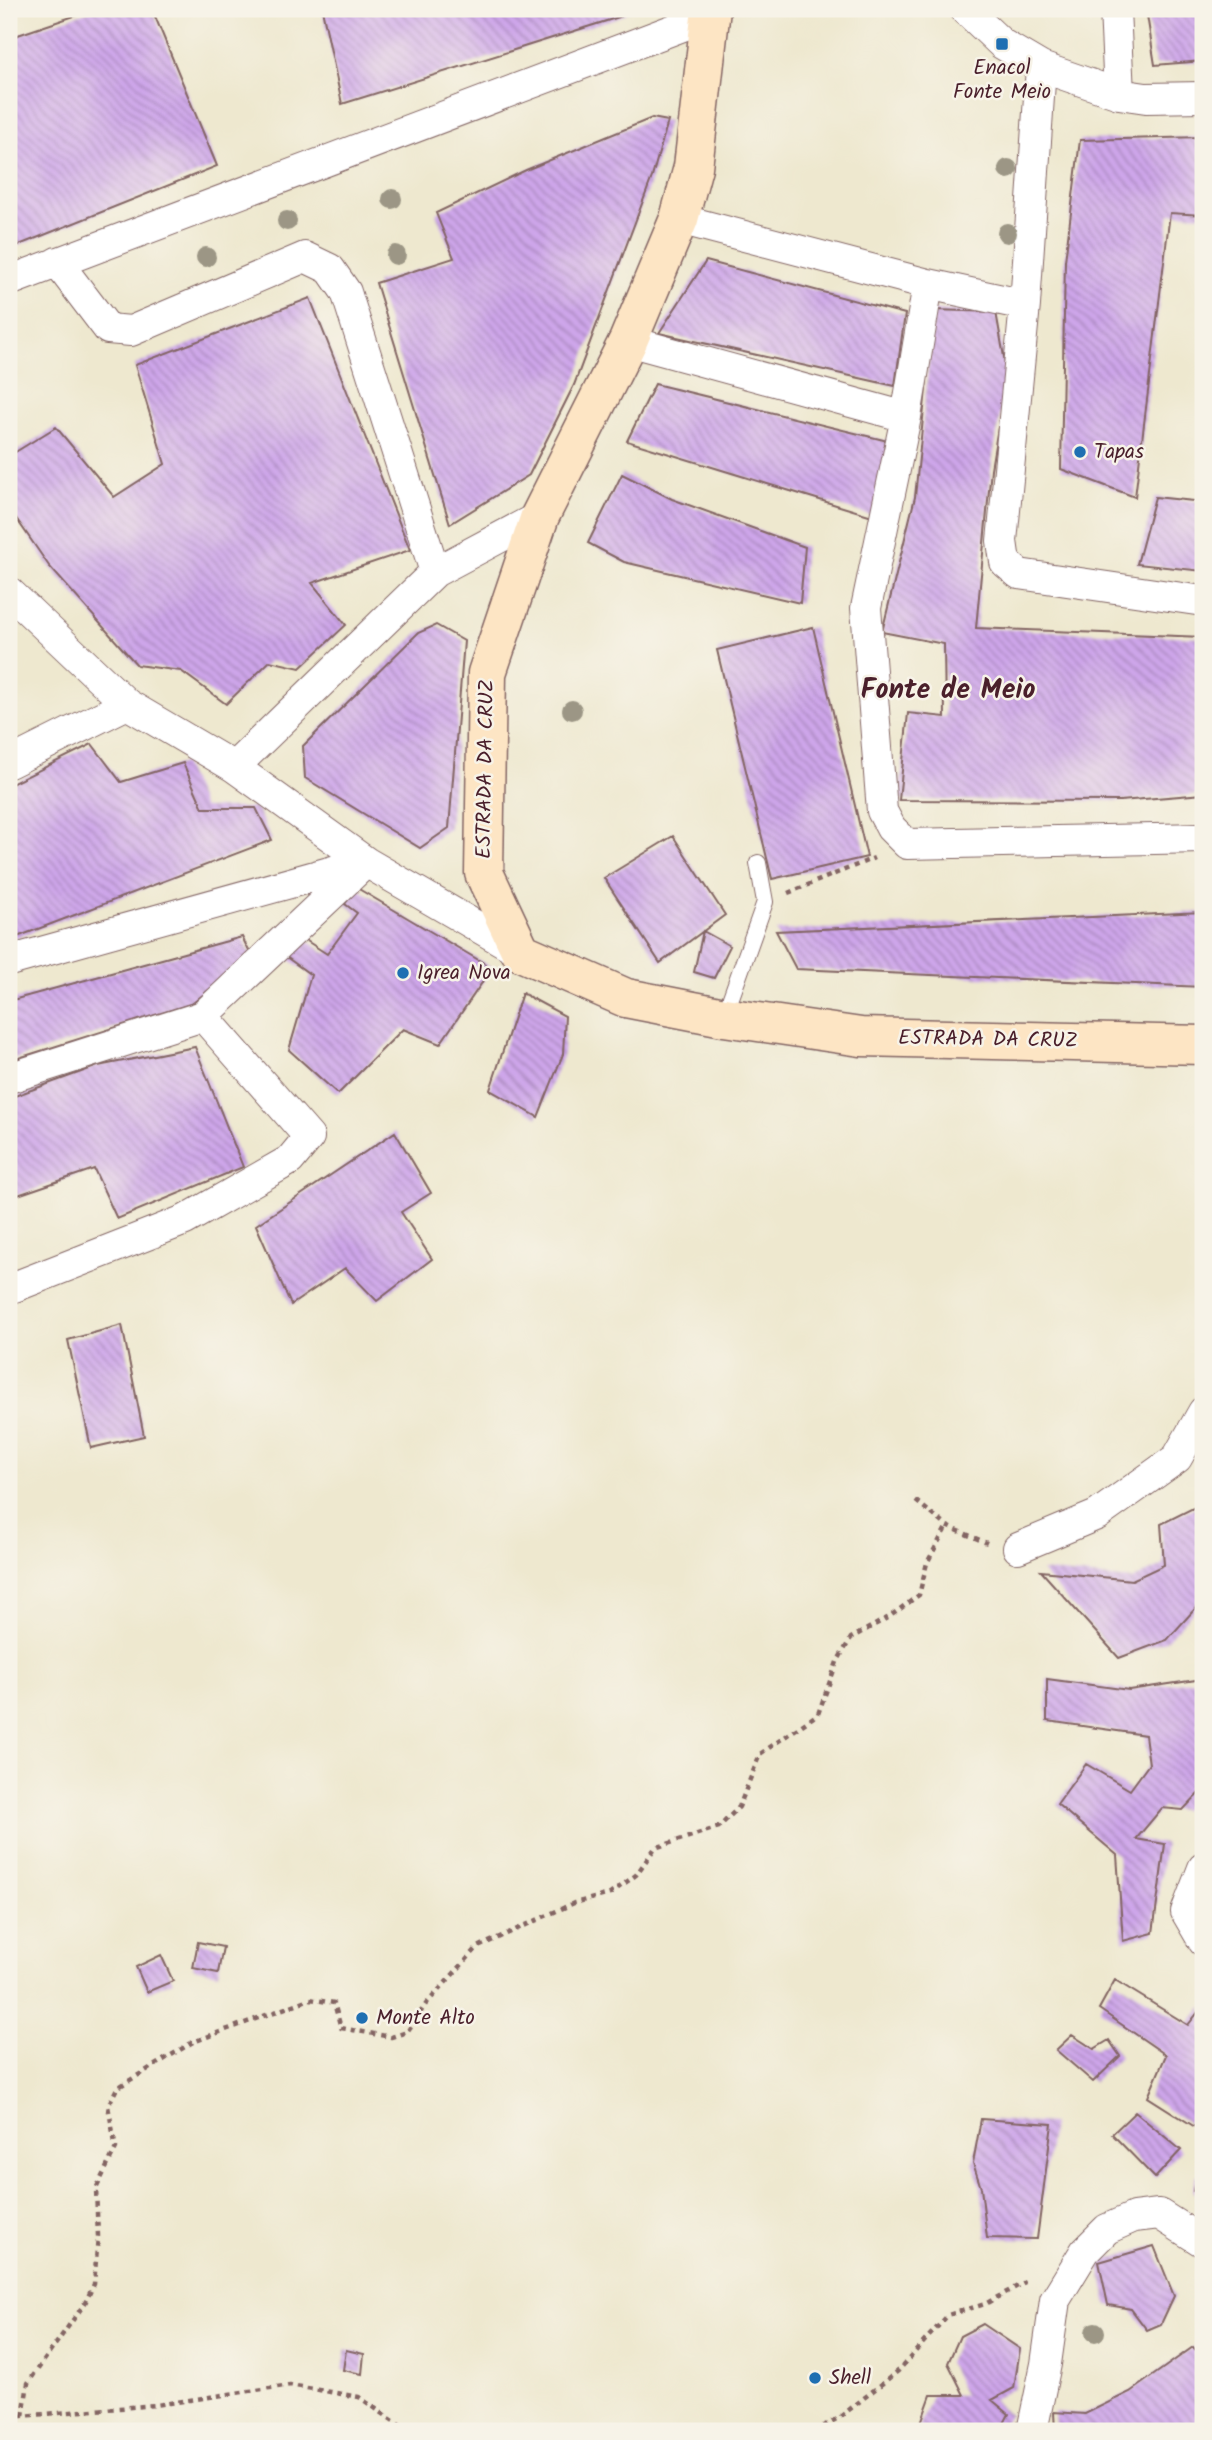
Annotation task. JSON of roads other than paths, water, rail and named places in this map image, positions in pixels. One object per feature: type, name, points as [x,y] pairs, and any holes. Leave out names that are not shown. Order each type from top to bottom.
[{"type":"street","points":[[965,9],[1002,44],[1023,59],[1041,67],[1119,94],[1203,97]]},
{"type":"street","points":[[1115,9],[1119,94]]},
{"type":"street","points":[[9,281],[710,13]]},
{"type":"street","name":"ESTRADA DA CRUZ","points":[[710,13],[693,167],[679,219],[628,341],[540,516],[487,673],[484,873],[521,952],[626,998],[724,1017],[861,1037],[1203,1045]]},
{"type":"street","points":[[1041,67],[1025,305],[1002,541],[1005,562],[1019,574],[1203,601]]},
{"type":"street","points":[[679,219],[928,284],[1025,305]]},
{"type":"street","points":[[58,262],[108,329],[119,332],[131,331],[305,257],[330,269],[346,292],[435,572]]},
{"type":"street","points":[[928,284],[906,417],[866,608],[882,811],[891,828],[907,844],[1203,838]]},
{"type":"street","points":[[628,341],[906,417]]},
{"type":"street","points":[[234,768],[435,572],[540,516]]},
{"type":"street","points":[[9,592],[127,704],[234,768],[366,862],[521,952]]},
{"type":"street","points":[[9,763],[127,704]]},
{"type":"street","points":[[9,961],[366,862]]},
{"type":"street","points":[[9,1078],[204,1016],[366,862]]},
{"type":"street","points":[[9,1289],[82,1263],[185,1220],[290,1160],[309,1137],[204,1016]]},
{"type":"street","points":[[1018,1548],[1097,1515],[1177,1458],[1203,1412]]},
{"type":"street","points":[[1203,1868],[1186,1912],[1203,1941]]},
{"type":"street","points":[[1032,2431],[1046,2364],[1055,2300],[1085,2251],[1107,2229],[1135,2217],[1159,2214],[1203,2242]]},
{"type":"lane","points":[[724,1017],[765,902],[758,863]]},
{"type":"place","name":"Enacol Fonte Meio","points":[[1002,44]]},
{"type":"place","name":"Tapas","points":[[1080,452]]},
{"type":"place","name":"Igrea Nova","points":[[403,973]]},
{"type":"place","name":"Monte Alto","points":[[362,2018]]},
{"type":"place","name":"Shell","points":[[815,2378]]},
{"type":"district","name":"Fonte de Meio","points":[[948,690]]}]
